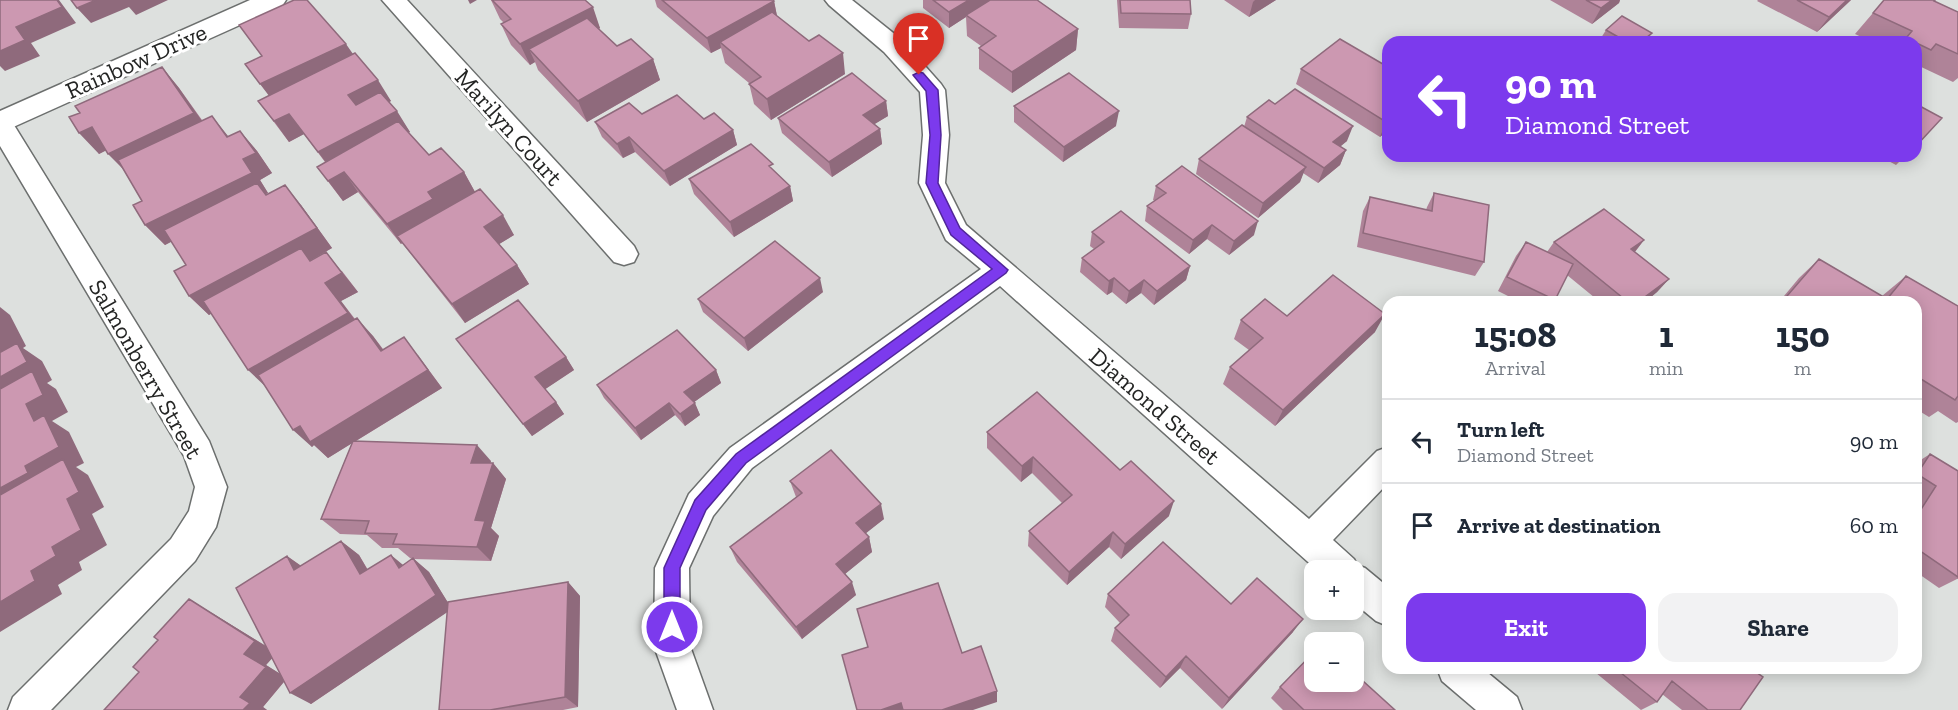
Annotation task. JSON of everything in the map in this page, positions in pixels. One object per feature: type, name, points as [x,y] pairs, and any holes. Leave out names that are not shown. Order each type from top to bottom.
[{"type":"street","name":"Rainbow Drive","points":[[0,123],[273,0]]},
{"type":"street","name":"Marilyn Court","points":[[394,0],[624,254]]},
{"type":"street","name":"Diamond Street","points":[[837,0],[893,46],[932,90],[936,135],[932,183],[956,232],[1330,560]]},
{"type":"street","name":"Salmonberry Street","points":[[0,123],[198,451],[211,487],[204,516],[183,550],[26,710]]},
{"type":"street","points":[[695,710],[672,646],[672,568],[700,505],[741,458],[1001,270]]},
{"type":"street","points":[[1309,542],[1382,466]]},
{"type":"street","points":[[1364,588],[1382,604]]},
{"type":"street","points":[[1462,674],[1504,710]]},
{"type":"building","points":[[0,0],[57,0],[62,7],[16,27],[25,40],[0,51]]},
{"type":"building","points":[[71,0],[96,0],[77,8]]},
{"type":"building","points":[[294,0],[307,0],[346,44],[260,84],[245,64],[262,56],[239,25]]},
{"type":"building","points":[[492,0],[585,0],[593,7],[520,44],[501,24],[511,19]]},
{"type":"building","points":[[662,0],[773,0],[774,1],[707,38]]},
{"type":"building","points":[[933,0],[969,0],[949,12]]},
{"type":"building","points":[[990,0],[1037,0],[1078,29],[1012,72],[979,48],[996,36],[966,15]]},
{"type":"building","points":[[1120,0],[1190,0],[1191,14],[1121,13]]},
{"type":"building","points":[[1586,0],[1612,0],[1601,8]]},
{"type":"building","points":[[1797,0],[1847,0],[1829,17]]},
{"type":"building","points":[[1884,0],[1935,0],[1958,12],[1958,54],[1936,44],[1931,50],[1922,46],[1922,36],[1908,36],[1912,31],[1873,13]]},
{"type":"building","points":[[772,12],[809,41],[819,35],[843,53],[767,99],[749,84],[761,77],[720,42]]},
{"type":"building","points":[[1622,16],[1652,33],[1648,36],[1616,36],[1606,30]]},
{"type":"building","points":[[587,18],[617,46],[631,39],[653,59],[578,101],[529,49]]},
{"type":"building","points":[[1340,39],[1382,64],[1382,120],[1301,69]]},
{"type":"building","points":[[355,53],[378,80],[348,95],[356,105],[380,92],[397,111],[318,152],[289,114],[274,121],[258,101]]},
{"type":"building","points":[[162,67],[194,113],[108,154],[92,127],[79,133],[69,117],[80,113],[75,106]]},
{"type":"building","points":[[852,73],[886,101],[863,115],[880,129],[829,162],[778,118]]},
{"type":"building","points":[[1069,73],[1119,111],[1064,147],[1014,106]]},
{"type":"building","points":[[1295,89],[1353,126],[1333,142],[1346,150],[1324,168],[1247,117],[1269,100],[1275,104]]},
{"type":"building","points":[[677,95],[704,119],[714,113],[733,130],[664,171],[629,137],[617,144],[595,122],[629,103],[642,114]]},
{"type":"building","points":[[1922,107],[1942,118],[1922,140]]},
{"type":"building","points":[[212,116],[227,137],[240,131],[256,153],[243,159],[252,173],[145,225],[133,205],[142,201],[118,160]]},
{"type":"building","points":[[398,121],[429,155],[441,148],[464,172],[428,192],[433,199],[387,224],[344,172],[328,181],[317,167]]},
{"type":"building","points":[[1242,125],[1306,167],[1263,203],[1199,159]]},
{"type":"building","points":[[751,144],[773,164],[769,166],[790,186],[730,222],[689,179]]},
{"type":"building","points":[[1182,166],[1258,221],[1234,241],[1212,225],[1193,240],[1147,206],[1166,193],[1156,186]]},
{"type":"building","points":[[257,183],[266,195],[285,185],[317,228],[189,296],[174,271],[186,265],[164,230]]},
{"type":"building","points":[[480,189],[503,215],[484,227],[517,265],[452,304],[397,236]]},
{"type":"building","points":[[1434,193],[1489,205],[1484,262],[1363,233],[1370,197],[1432,211]]},
{"type":"building","points":[[1604,209],[1644,240],[1631,249],[1669,279],[1646,296],[1621,296],[1554,242]]},
{"type":"building","points":[[1121,211],[1190,266],[1157,291],[1144,280],[1129,291],[1114,278],[1109,281],[1082,258],[1104,242],[1092,232]]},
{"type":"building","points":[[775,241],[820,278],[744,338],[698,299]]},
{"type":"building","points":[[1526,242],[1573,264],[1557,296],[1547,296],[1507,277]]},
{"type":"building","points":[[301,248],[310,261],[326,252],[342,273],[325,283],[348,313],[248,370],[203,301]]},
{"type":"building","points":[[1819,259],[1882,296],[1787,296]]},
{"type":"building","points":[[1333,275],[1382,312],[1382,317],[1283,410],[1230,367],[1263,338],[1241,320],[1265,299],[1287,316]]},
{"type":"building","points":[[1906,276],[1958,306],[1958,396],[1955,400],[1922,380],[1922,296],[1889,296]]},
{"type":"building","points":[[518,300],[566,357],[535,377],[556,402],[523,424],[456,339]]},
{"type":"building","points":[[357,318],[381,351],[404,337],[428,370],[310,442],[300,426],[293,430],[258,375]]},
{"type":"building","points":[[677,330],[716,370],[684,392],[695,403],[680,414],[669,403],[635,428],[597,385]]},
{"type":"building","points":[[17,343],[27,362],[0,377],[0,349],[1,352]]},
{"type":"building","points":[[32,371],[43,395],[26,404],[34,421],[44,415],[59,447],[25,466],[28,473],[0,488],[0,389]]},
{"type":"building","points":[[1037,392],[1120,470],[1131,461],[1174,501],[1125,544],[1113,532],[1069,572],[1029,531],[1072,495],[1033,457],[1022,466],[987,432]]},
{"type":"building","points":[[353,441],[477,445],[471,463],[493,463],[475,520],[485,521],[477,547],[393,544],[397,534],[365,533],[369,521],[321,519]]},
{"type":"building","points":[[831,450],[881,504],[856,523],[869,537],[836,564],[852,582],[796,627],[730,547],[802,493],[790,481]]},
{"type":"building","points":[[1930,454],[1958,471],[1958,577],[1922,552],[1922,508],[1936,486],[1922,477],[1922,466]]},
{"type":"building","points":[[63,459],[79,492],[67,499],[81,530],[52,547],[56,556],[31,571],[35,581],[0,602],[0,495]]},
{"type":"building","points":[[341,541],[360,574],[391,555],[399,568],[413,558],[436,595],[290,693],[236,588],[287,556],[294,570]]},
{"type":"building","points":[[1163,542],[1231,604],[1257,578],[1303,619],[1229,698],[1186,656],[1166,677],[1115,628],[1129,615],[1108,594]]},
{"type":"building","points":[[568,582],[565,697],[490,710],[439,710],[448,602]]},
{"type":"building","points":[[938,583],[962,653],[981,646],[997,691],[942,710],[903,710],[901,703],[881,710],[857,710],[842,655],[868,647],[857,609]]},
{"type":"building","points":[[189,599],[255,641],[244,654],[266,667],[240,697],[250,703],[243,710],[104,710],[139,672],[133,667],[158,640],[154,637]]},
{"type":"building","points":[[1304,662],[1304,692],[1364,692],[1364,682],[1395,710],[1304,710],[1280,687]]},
{"type":"building","points":[[1622,674],[1759,674],[1763,677],[1740,710],[1708,710],[1672,681],[1657,702]]},
{"type":"route","points":[[672,627],[672,568],[700,505],[741,458],[1001,270],[956,232],[932,183],[936,135],[932,90],[919,75]]}]
